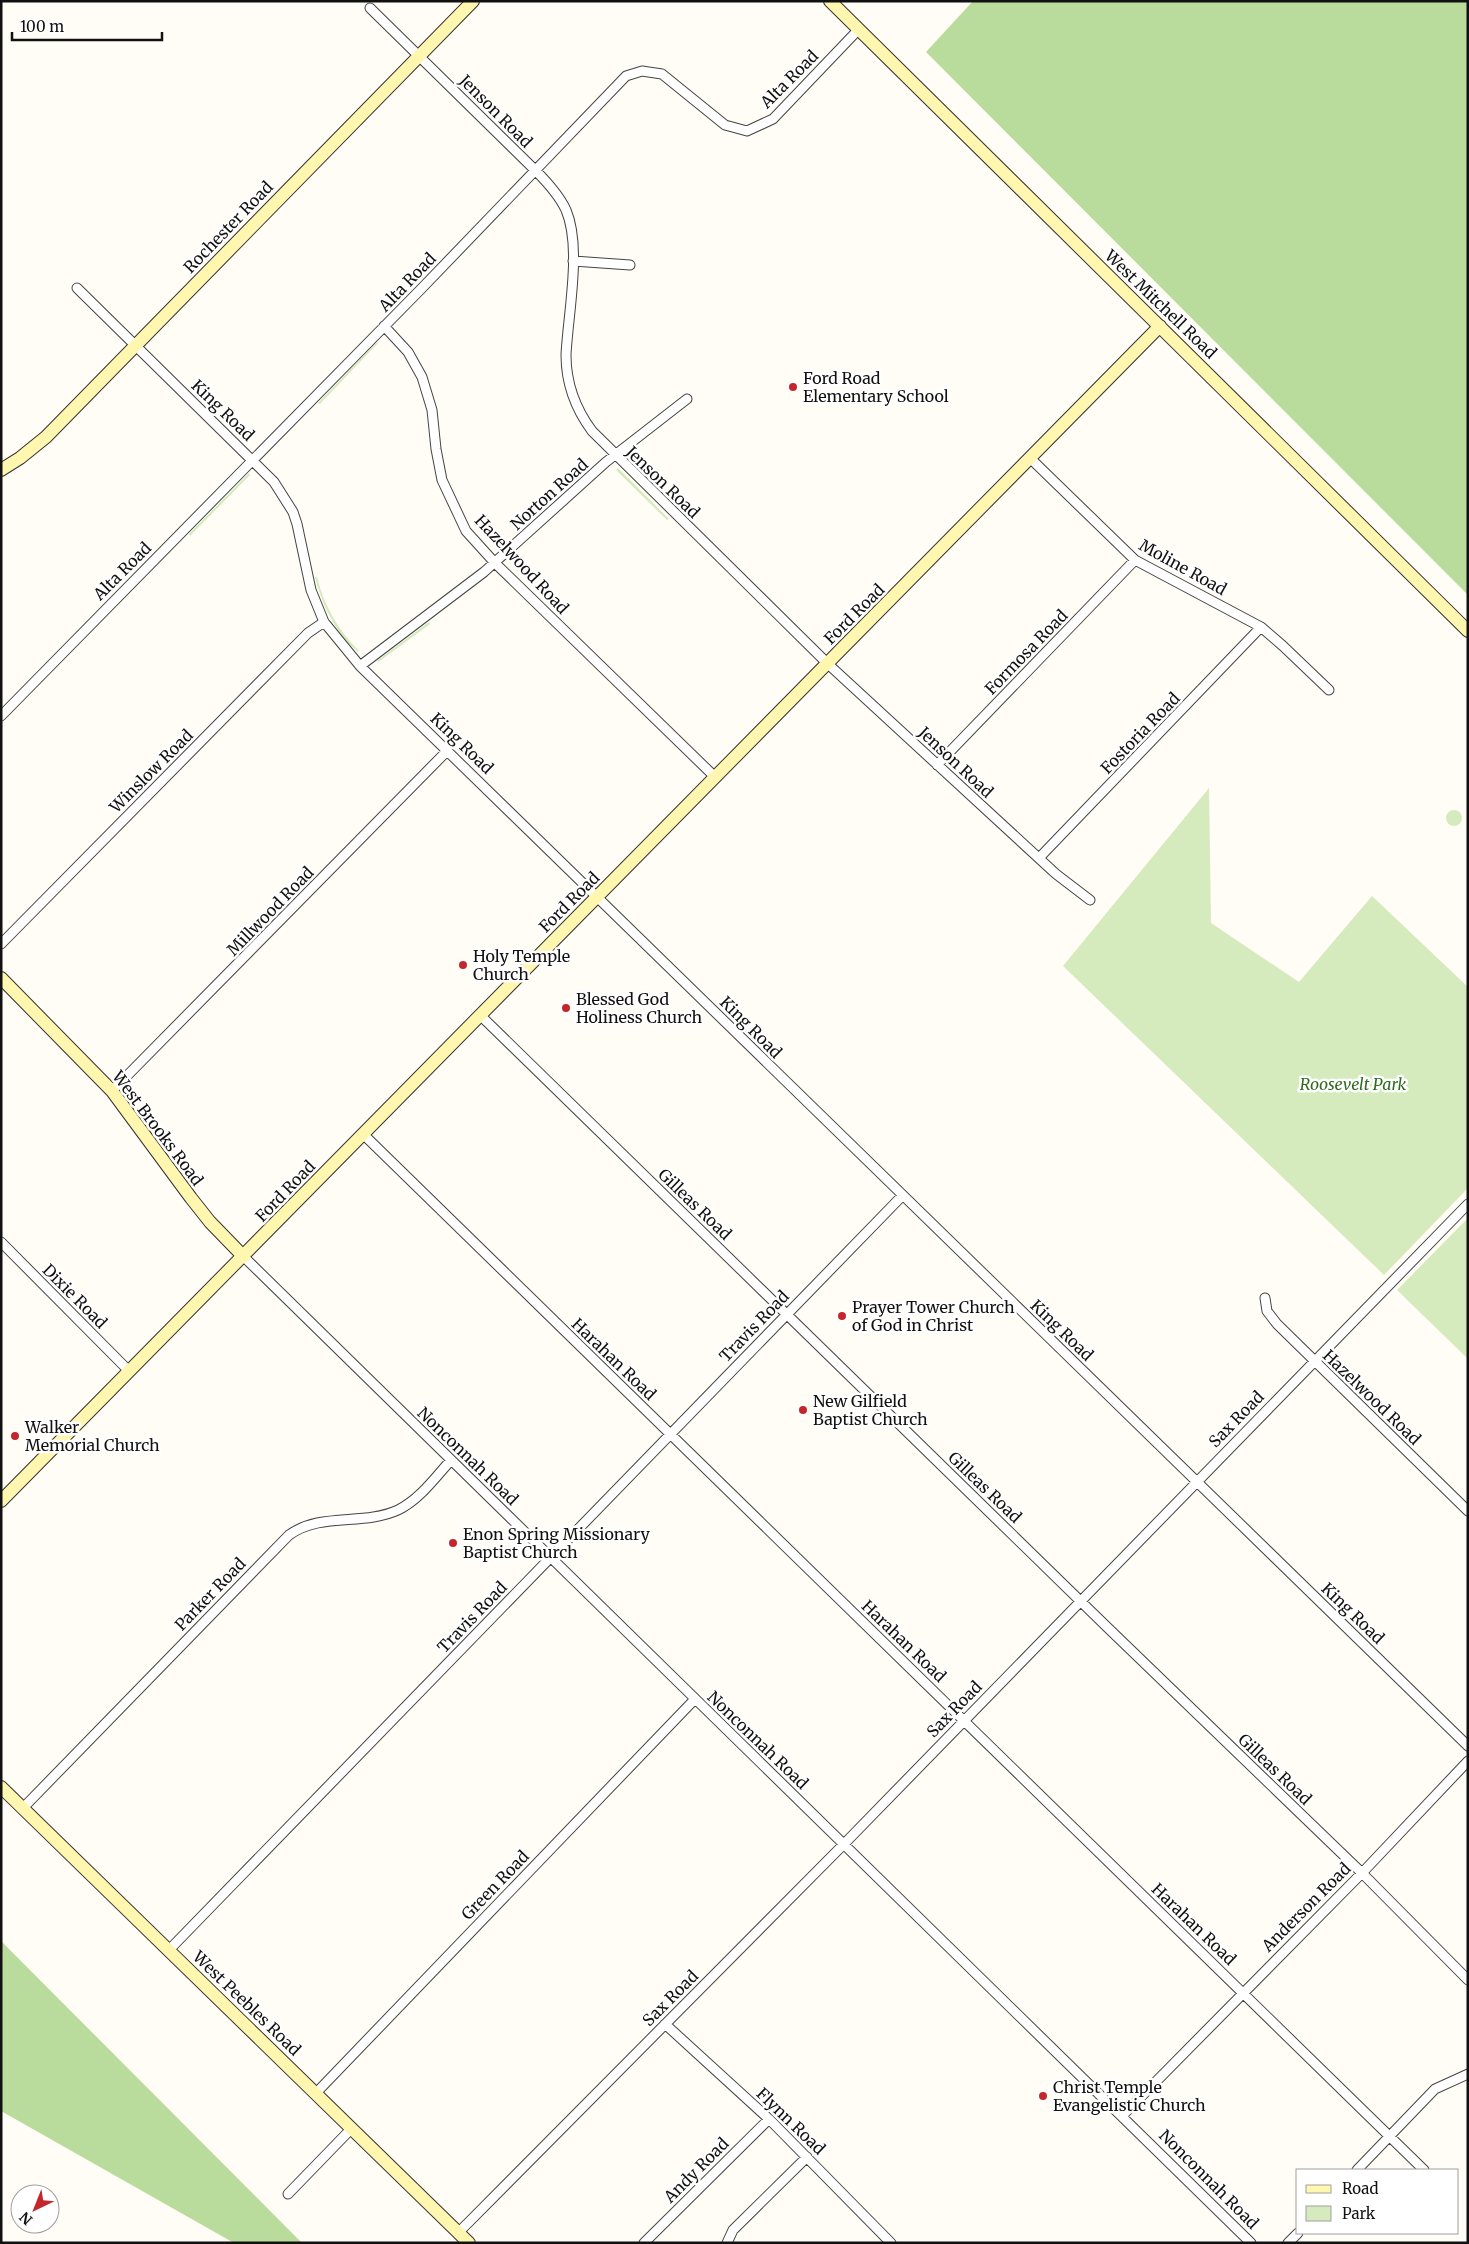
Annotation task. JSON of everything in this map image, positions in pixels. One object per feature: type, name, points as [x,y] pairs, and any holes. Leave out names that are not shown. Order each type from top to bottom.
[{"type":"street","name":"Rochester Road","points":[[1,470],[37,445],[473,1]]},
{"type":"street","name":"West Mitchell Road","points":[[830,1],[1468,631]]},
{"type":"street","name":"Jenson Road","points":[[370,8],[536,171],[556,193],[566,210],[572,235],[573,261],[566,355],[570,386],[575,403],[587,424],[614,455],[828,664],[1039,858],[1090,900]]},
{"type":"street","name":"Alta Road","points":[[1,716],[536,171],[626,76],[642,70],[662,74],[725,124],[747,131],[773,119],[858,30]]},
{"type":"street","points":[[573,261],[630,265]]},
{"type":"street","name":"King Road","points":[[77,288],[274,482],[292,512],[303,548],[312,590],[324,622],[360,666],[1468,1746]]},
{"type":"street","name":"Hazelwood Road","points":[[384,326],[408,352],[422,377],[432,410],[436,450],[442,480],[466,531],[495,562],[715,777]]},
{"type":"street","name":"Ford Road","points":[[1,1501],[128,1370],[244,1257],[1160,326]]},
{"type":"street","name":"Norton Road","points":[[360,666],[495,562],[614,455],[687,399]]},
{"type":"street","name":"Moline Road","points":[[1031,459],[1135,560],[1261,627],[1328,690]]},
{"type":"street","name":"Formosa Road","points":[[938,765],[1135,560]]},
{"type":"street","name":"Winslow Road","points":[[1,944],[308,633],[324,622]]},
{"type":"street","name":"Fostoria Road","points":[[1039,858],[1261,627]]},
{"type":"street","name":"Millwood Road","points":[[112,1091],[448,750]]},
{"type":"street","name":"West Brooks Road","points":[[1,978],[112,1091],[195,1204],[244,1257]]},
{"type":"street","name":"Gilleas Road","points":[[480,1015],[1081,1602],[1362,1872],[1468,1980]]},
{"type":"street","name":"Harahan Road","points":[[363,1134],[1423,2169]]},
{"type":"street","name":"Travis Road","points":[[168,1951],[902,1196]]},
{"type":"street","name":"Sax Road","points":[[458,2232],[845,1843],[1468,1204]]},
{"type":"street","name":"Dixie Road","points":[[1,1242],[128,1370]]},
{"type":"street","name":"Nonconnah Road","points":[[244,1257],[550,1558],[1123,2115],[1251,2243]]},
{"type":"street","name":"Hazelwood Road","points":[[1265,1298],[1267,1311],[1271,1318],[1468,1511]]},
{"type":"street","name":"Parker Road","points":[[23,1808],[289,1535],[310,1524],[372,1518],[396,1511],[413,1501],[451,1460]]},
{"type":"street","name":"Green Road","points":[[317,2092],[695,1699]]},
{"type":"street","name":"Anderson Road","points":[[1123,2115],[1362,1872],[1468,1761]]},
{"type":"street","name":"West Peebles Road","points":[[1,1787],[168,1951],[317,2092],[469,2243]]},
{"type":"street","name":"Flynn Road","points":[[665,2024],[770,2119],[891,2243]]},
{"type":"street","points":[[1358,2169],[1435,2090],[1468,2074]]},
{"type":"street","name":"Andy Road","points":[[644,2243],[770,2119]]},
{"type":"street","points":[[288,2194],[352,2128]]},
{"type":"street","points":[[727,2243],[733,2230],[807,2157]]},
{"type":"street","points":[[1288,2243],[1297,2234]]},
{"type":"green space","points":[[973,1],[1468,1],[1468,595],[926,52]]},
{"type":"green space","points":[[379,342],[320,404],[318,403],[375,344]]},
{"type":"green space","points":[[618,468],[669,519],[667,520],[616,470]]},
{"type":"green space","points":[[249,473],[250,475],[190,536],[189,534]]},
{"type":"green space","points":[[315,577],[317,577],[333,617],[358,652],[344,639],[334,625],[323,602]]},
{"type":"green space","points":[[429,622],[430,624],[377,663],[378,660]]},
{"type":"green space","name":"Roosevelt Park","points":[[1209,788],[1211,923],[1299,982],[1372,896],[1468,987],[1468,1188],[1384,1275],[1063,966]]},
{"type":"green space","points":[[1451,810],[1457,810],[1462,815],[1460,824],[1451,826],[1446,821],[1446,815]]},
{"type":"green space","points":[[1468,1218],[1468,1359],[1397,1290]]},
{"type":"green space","points":[[1,1941],[300,2243],[234,2243],[1,2111]]},
{"type":"place","name":"Ford Road Elementary School","points":[[793,387]]},
{"type":"place","name":"Holy Temple Church","points":[[463,965]]},
{"type":"place","name":"Blessed God Holiness Church","points":[[566,1008]]},
{"type":"place","name":"Prayer Tower Church of God in Christ","points":[[842,1316]]},
{"type":"place","name":"New Gilfield Baptist Church","points":[[803,1410]]},
{"type":"place","name":"Walker Memorial Church","points":[[15,1436]]},
{"type":"place","name":"Enon Spring Missionary Baptist Church","points":[[453,1543]]},
{"type":"place","name":"Christ Temple Evangelistic Church","points":[[1043,2096]]}]
